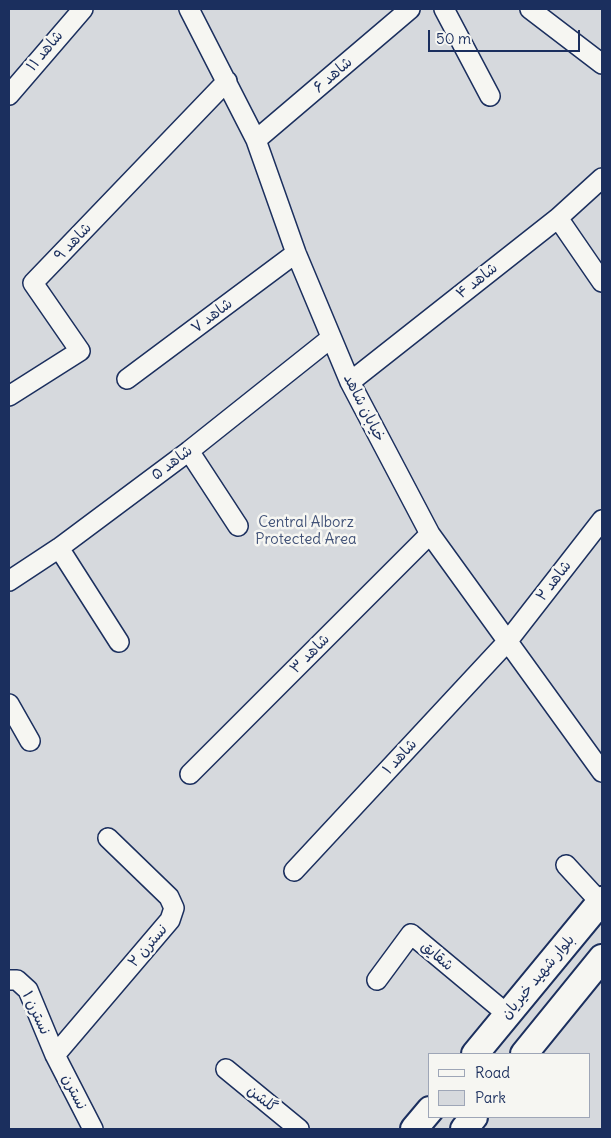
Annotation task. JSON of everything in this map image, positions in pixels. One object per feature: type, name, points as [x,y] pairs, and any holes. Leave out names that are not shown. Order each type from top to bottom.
[{"type":"main road","name":"بلوار شهید خیریان","points":[[476,1053],[601,901]]},
{"type":"main road","points":[[525,1053],[602,958]]},
{"type":"main road","points":[[414,1129],[428,1112]]},
{"type":"main road","points":[[464,1129],[473,1118]]},
{"type":"street","name":"شاهد ۱۱","points":[[9,95],[83,9]]},
{"type":"street","name":"خیابان شاهد","points":[[189,9],[256,140],[296,253],[350,382],[430,534],[602,772]]},
{"type":"street","name":"شاهد ۶","points":[[256,140],[410,9]]},
{"type":"street","points":[[444,9],[490,96]]},
{"type":"street","points":[[533,10],[602,64]]},
{"type":"street","name":"شاهد ۹","points":[[9,396],[80,351],[33,283],[227,81]]},
{"type":"street","name":"شاهد ۴","points":[[350,382],[558,218],[602,178]]},
{"type":"street","points":[[558,218],[602,282]]},
{"type":"street","name":"شاهد ۷","points":[[128,379],[296,253]]},
{"type":"street","name":"شاهد ۵","points":[[9,581],[59,548],[189,450],[331,338]]},
{"type":"street","points":[[189,450],[238,526]]},
{"type":"street","name":"شاهد ۲","points":[[507,642],[602,520]]},
{"type":"street","name":"شاهد ۳","points":[[190,774],[430,534]]},
{"type":"street","points":[[59,548],[119,642]]},
{"type":"street","name":"شاهد ۱","points":[[294,871],[507,642]]},
{"type":"street","points":[[9,704],[30,741]]},
{"type":"street","name":"نسترن ۲","points":[[55,1055],[170,920],[174,908],[169,897],[108,838]]},
{"type":"street","points":[[566,865],[601,901]]},
{"type":"street","name":"شقایق","points":[[377,980],[411,934],[507,1014]]},
{"type":"street","name":"نسترن ۱","points":[[9,980],[17,980],[28,990],[55,1055]]},
{"type":"street","name":"نسترن","points":[[55,1055],[93,1129]]},
{"type":"street","name":"گلشن","points":[[226,1069],[299,1129]]},
{"type":"green space","name":"Central Alborz Protected Area","points":[[9,9],[602,9],[602,1129],[9,1129]]}]
